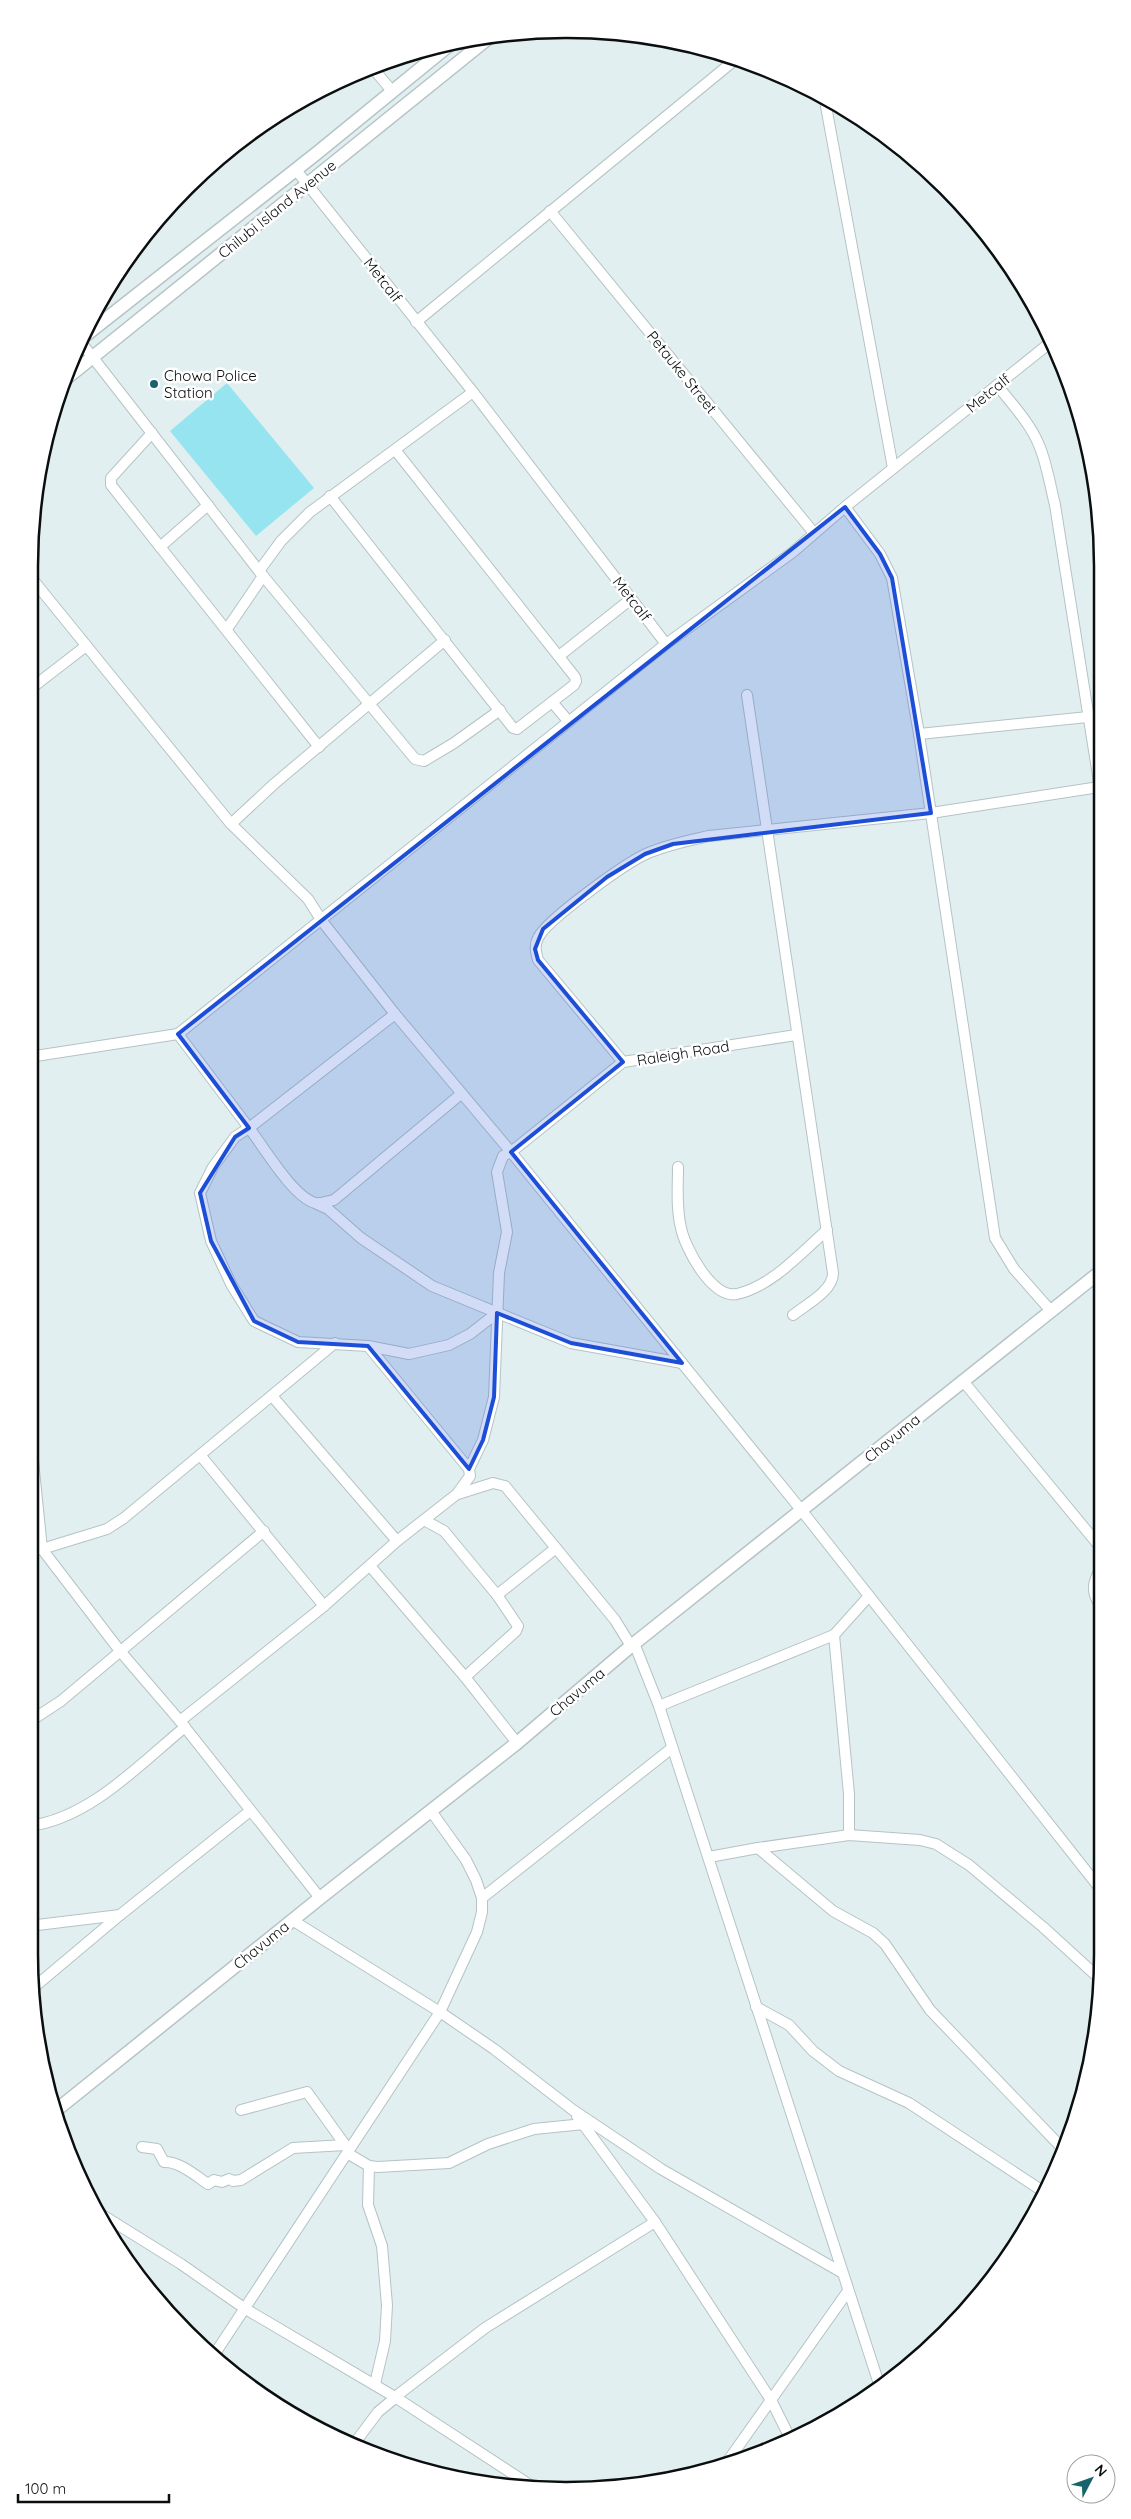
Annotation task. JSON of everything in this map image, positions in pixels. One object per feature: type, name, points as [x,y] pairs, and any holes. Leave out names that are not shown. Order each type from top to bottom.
[{"type":"street","name":"Chilubi Island Avenue","points":[[75,371],[480,45]]},
{"type":"street","name":"Chilubi Island Avenue","points":[[93,329],[296,170],[439,53]]},
{"type":"street","points":[[416,322],[730,64]]},
{"type":"street","points":[[377,73],[392,91]]},
{"type":"street","points":[[826,106],[893,468]]},
{"type":"street","name":"Metcalf","points":[[296,170],[473,392],[666,644],[793,552],[844,507],[1045,346]]},
{"type":"street","name":"Petauke Street","points":[[550,211],[814,533]]},
{"type":"street","points":[[86,346],[261,573],[419,761],[424,761],[454,743],[500,710]]},
{"type":"street","points":[[919,734],[1094,716],[1046,465],[1039,445],[1026,422],[997,385]]},
{"type":"street","points":[[227,630],[261,573],[294,526],[330,496],[396,451],[473,392]]},
{"type":"street","points":[[152,433],[110,482],[319,747]]},
{"type":"street","points":[[330,496],[513,728],[518,729],[574,686],[576,681],[559,656],[396,451]]},
{"type":"street","points":[[160,546],[208,506]]},
{"type":"street","points":[[844,507],[880,554],[892,578],[919,734],[995,1238],[1014,1269],[1051,1311]]},
{"type":"street","points":[[38,586],[231,824],[308,899],[322,921],[395,1014],[511,1152],[802,1511],[1094,1881]]},
{"type":"street","points":[[559,656],[631,598]]},
{"type":"street","points":[[231,824],[445,640]]},
{"type":"street","points":[[38,1055],[178,1034],[322,921],[666,644]]},
{"type":"street","points":[[38,683],[86,646]]},
{"type":"street","points":[[747,694],[765,831],[827,1230],[833,1280],[828,1287],[794,1315]]},
{"type":"street","points":[[552,702],[569,722]]},
{"type":"street","points":[[623,1062],[538,960],[535,949],[543,929],[607,877],[645,854],[673,844],[700,838],[931,813],[1094,788]]},
{"type":"street","points":[[395,1014],[235,1137],[213,1167],[200,1193],[211,1241],[231,1284],[254,1321],[298,1342],[368,1346],[410,1354],[449,1345],[470,1334],[497,1312]]},
{"type":"street","points":[[178,1034],[293,1187],[306,1198],[328,1209],[360,1238],[432,1286],[571,1343],[682,1363]]},
{"type":"street","name":"Raleigh Road","points":[[457,1494],[470,1476],[469,1469],[484,1440],[494,1397],[497,1312],[506,1232],[497,1172],[503,1156],[511,1152],[623,1062],[796,1035]]},
{"type":"street","points":[[317,1204],[334,1200],[461,1094]]},
{"type":"street","points":[[678,1167],[680,1220],[685,1242],[708,1279],[717,1289],[725,1293],[734,1294],[746,1291],[768,1279],[827,1230]]},
{"type":"street","name":"Chavuma","points":[[61,2107],[292,1920],[517,1743],[633,1645],[1094,1277]]},
{"type":"street","points":[[38,1550],[107,1529],[124,1518],[335,1343]]},
{"type":"street","points":[[368,1346],[469,1469]]},
{"type":"street","points":[[963,1381],[1094,1539]]},
{"type":"street","points":[[272,1396],[397,1541]]},
{"type":"street","points":[[201,1456],[324,1606]]},
{"type":"street","points":[[38,1824],[56,1820],[79,1810],[103,1794],[324,1606],[397,1541],[457,1494],[493,1483],[505,1486],[610,1613],[633,1645],[659,1706],[877,2379]]},
{"type":"street","points":[[38,1513],[42,1549],[120,1652],[183,1724],[320,1898]]},
{"type":"street","points":[[424,1520],[444,1530],[496,1595],[518,1626],[516,1632],[465,1677]]},
{"type":"street","points":[[38,1716],[61,1701],[264,1532]]},
{"type":"street","points":[[496,1595],[556,1548]]},
{"type":"street","points":[[370,1566],[465,1677],[517,1743]]},
{"type":"street","points":[[659,1706],[834,1635],[869,1596]]},
{"type":"street","points":[[834,1635],[849,1794],[849,1835]]},
{"type":"street","points":[[482,1898],[672,1748]]},
{"type":"street","points":[[39,1983],[120,1915],[250,1811]]},
{"type":"street","points":[[217,2350],[347,2149],[440,2012],[477,1932],[482,1912],[482,1898],[466,1860],[431,1811]]},
{"type":"street","points":[[709,1857],[849,1835],[920,1840],[936,1844],[951,1853],[1043,1927],[1093,1973]]},
{"type":"street","points":[[758,1848],[833,1911],[873,1933],[885,1944],[930,2010],[1058,2143]]},
{"type":"street","points":[[38,1925],[120,1915]]},
{"type":"street","points":[[292,1920],[440,2012],[494,2049],[573,2110],[661,2169],[842,2272]]},
{"type":"street","points":[[756,2007],[789,2025],[813,2051],[839,2071],[909,2103],[1038,2188]]},
{"type":"street","points":[[241,2110],[307,2092],[347,2149],[369,2166],[392,2168],[449,2163],[488,2144],[534,2129],[584,2124]]},
{"type":"street","points":[[573,2110],[654,2222],[772,2400],[787,2432]]},
{"type":"street","points":[[142,2147],[157,2149],[164,2162],[170,2162],[182,2167],[208,2184],[214,2180],[222,2182],[229,2179],[232,2182],[241,2180],[293,2148],[347,2149]]},
{"type":"street","points":[[369,2166],[368,2205],[382,2246],[387,2305],[385,2341],[375,2384]]},
{"type":"street","points":[[108,2219],[181,2264],[244,2308],[375,2384],[521,2479]]},
{"type":"street","points":[[358,2439],[378,2412],[395,2397],[485,2328],[654,2222]]},
{"type":"street","points":[[733,2454],[848,2291]]},
{"type":"highlighted area","points":[[845,507],[880,554],[892,578],[931,813],[673,844],[645,854],[607,877],[543,929],[535,949],[538,960],[623,1062],[511,1152],[682,1363],[571,1343],[497,1313],[494,1397],[483,1440],[469,1469],[368,1346],[298,1342],[254,1321],[211,1241],[200,1193],[235,1137],[249,1128],[178,1034]]},
{"type":"shaded area","points":[[227,383],[314,488],[256,536],[170,431]]},
{"type":"place","name":"Chowa Police Station","points":[[154,384]]}]
